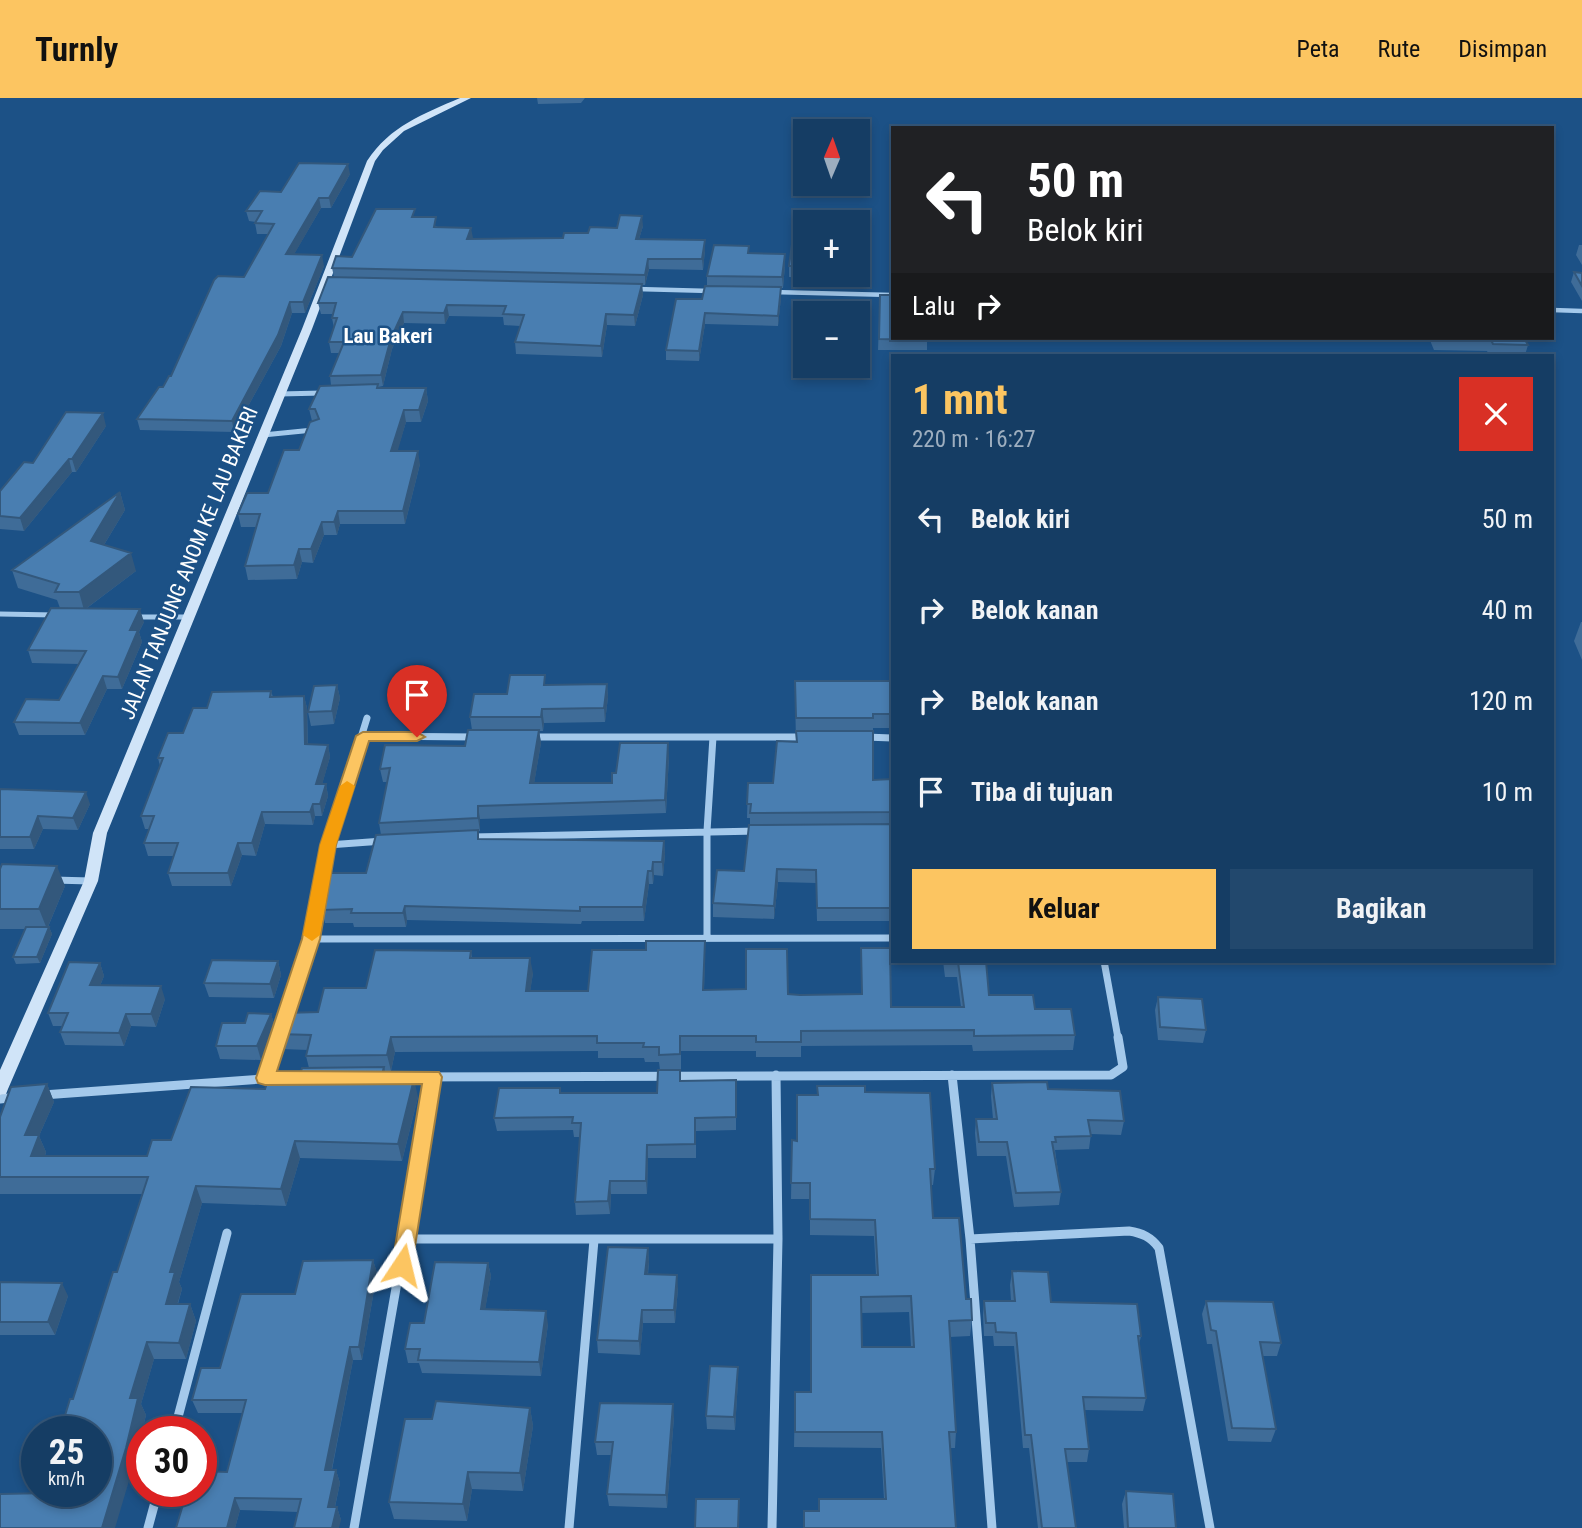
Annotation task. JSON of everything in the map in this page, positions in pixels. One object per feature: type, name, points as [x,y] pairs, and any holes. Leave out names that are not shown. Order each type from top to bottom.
[{"type":"main road","name":"JALAN TANJUNG ANOM KE LAU BAKERI","points":[[0,1089],[91,881],[100,833],[380,144],[391,134],[467,98]]},
{"type":"street","points":[[323,283],[337,283]]},
{"type":"street","points":[[624,289],[718,291]]},
{"type":"street","points":[[758,292],[891,295]]},
{"type":"street","points":[[1554,310],[1582,311]]},
{"type":"street","points":[[279,394],[332,393]]},
{"type":"street","points":[[262,435],[317,429]]},
{"type":"street","points":[[0,614],[67,615]]},
{"type":"street","points":[[120,616],[187,617]]},
{"type":"street","points":[[265,1078],[311,939],[328,845],[367,718]]},
{"type":"street","points":[[363,736],[489,737]]},
{"type":"street","points":[[517,737],[810,737]]},
{"type":"street","points":[[707,938],[708,831],[713,737]]},
{"type":"street","points":[[851,737],[891,738]]},
{"type":"street","points":[[464,837],[774,831]]},
{"type":"street","points":[[328,845],[397,840]]},
{"type":"street","points":[[39,879],[91,881]]},
{"type":"street","points":[[311,939],[891,938]]},
{"type":"street","points":[[368,1077],[1111,1075],[1123,1067],[1104,963]]},
{"type":"street","points":[[772,1528],[778,1239],[776,1075]]},
{"type":"street","points":[[952,1075],[970,1239],[992,1528]]},
{"type":"street","points":[[354,1528],[407,1238],[433,1077]]},
{"type":"street","points":[[0,1098],[291,1078]]},
{"type":"street","points":[[970,1239],[1129,1231],[1149,1235],[1155,1241],[1159,1248],[1210,1528]]},
{"type":"street","points":[[178,1416],[227,1233]]},
{"type":"street","points":[[407,1238],[778,1239]]},
{"type":"street","points":[[569,1528],[594,1240]]},
{"type":"street","points":[[148,1528],[154,1507]]},
{"type":"building","points":[[299,163],[348,164],[329,198],[319,198],[286,254],[322,255],[303,302],[290,302],[278,335],[232,421],[137,419],[159,387],[163,387],[171,376],[214,280],[218,276],[244,277],[274,224],[255,223],[262,211],[246,211],[260,191],[281,192]]},
{"type":"building","points":[[376,209],[415,209],[412,217],[436,217],[434,227],[471,228],[467,239],[563,238],[564,233],[588,233],[590,227],[617,228],[620,215],[642,216],[636,239],[705,240],[702,259],[648,259],[645,275],[332,268],[336,256],[352,257]]},
{"type":"building","points":[[792,244],[793,244],[793,266],[789,266]]},
{"type":"building","points":[[714,245],[749,246],[748,253],[785,254],[782,277],[707,276]]},
{"type":"building","points":[[1574,272],[1582,273],[1582,286]]},
{"type":"building","points":[[328,277],[642,284],[634,315],[606,314],[601,346],[515,342],[524,315],[503,314],[506,306],[447,305],[444,313],[403,312],[391,338],[381,375],[330,376],[344,342],[329,342],[337,318],[332,318],[336,303],[318,303]]},
{"type":"building","points":[[705,286],[781,287],[778,316],[705,313],[699,351],[666,350],[676,299],[702,299]]},
{"type":"building","points":[[880,295],[891,295],[891,339],[879,339]]},
{"type":"building","points":[[1491,340],[1525,340],[1528,345],[1493,344]]},
{"type":"building","points":[[378,384],[377,388],[426,388],[419,410],[404,410],[391,451],[418,451],[403,511],[338,511],[334,522],[322,522],[311,549],[299,549],[294,565],[245,566],[260,514],[238,514],[247,493],[268,493],[284,450],[299,450],[310,422],[319,419],[315,409],[309,409],[320,386]]},
{"type":"building","points":[[66,412],[103,413],[72,459],[69,459],[20,518],[0,516],[0,491],[24,462],[33,463]]},
{"type":"building","points":[[120,492],[91,541],[131,553],[79,592],[55,592],[59,584],[12,570]]},
{"type":"building","points":[[51,608],[140,609],[130,630],[138,630],[118,677],[103,676],[80,723],[14,722],[26,699],[59,700],[86,651],[28,650]]},
{"type":"building","points":[[510,675],[545,675],[544,685],[607,684],[604,708],[542,709],[541,717],[470,717],[474,694],[507,694]]},
{"type":"building","points":[[412,680],[438,680],[433,701],[407,701]]},
{"type":"building","points":[[795,681],[891,681],[891,714],[873,714],[873,718],[796,718]]},
{"type":"building","points":[[337,685],[332,711],[308,712],[314,686]]},
{"type":"building","points":[[271,691],[270,697],[304,696],[305,744],[328,745],[316,784],[326,784],[320,804],[313,804],[310,812],[262,812],[252,843],[238,843],[228,873],[168,873],[178,843],[144,843],[154,816],[141,816],[163,758],[158,758],[168,733],[183,733],[193,708],[207,708],[212,692]]},
{"type":"building","points":[[468,730],[539,730],[530,783],[612,783],[620,743],[668,743],[665,800],[478,806],[478,818],[379,823],[390,768],[380,769],[385,745],[465,746]]},
{"type":"building","points":[[796,731],[873,731],[873,780],[891,779],[891,812],[750,813],[751,804],[747,804],[748,783],[773,783],[777,741],[797,742]]},
{"type":"building","points":[[0,789],[86,792],[73,818],[38,816],[30,837],[0,837]]},
{"type":"building","points":[[891,824],[891,913],[890,908],[817,908],[816,870],[777,869],[774,906],[713,903],[717,870],[744,871],[749,825]]},
{"type":"building","points":[[478,830],[478,839],[664,841],[662,862],[653,862],[652,871],[648,871],[643,907],[580,907],[580,911],[405,906],[403,913],[351,913],[352,909],[322,910],[331,873],[366,873],[376,835]]},
{"type":"building","points":[[2,864],[57,866],[39,909],[0,909]]},
{"type":"building","points":[[26,927],[49,927],[37,957],[13,957]]},
{"type":"building","points":[[646,941],[705,941],[703,990],[746,989],[746,949],[787,949],[788,994],[800,995],[862,994],[861,948],[890,948],[891,1007],[964,1007],[958,963],[986,963],[989,995],[1033,995],[1035,1009],[1071,1009],[1075,1035],[974,1036],[974,1030],[801,1031],[801,1042],[756,1042],[756,1036],[680,1036],[680,1054],[659,1055],[659,1047],[643,1047],[644,1043],[597,1043],[597,1036],[391,1037],[387,1055],[306,1056],[311,1035],[278,1034],[284,1013],[318,1012],[324,988],[366,988],[375,950],[471,951],[470,958],[530,958],[526,991],[588,991],[592,950],[646,950]]},
{"type":"building","points":[[212,960],[278,961],[270,984],[204,983]]},
{"type":"building","points":[[69,962],[100,963],[90,985],[161,986],[151,1014],[126,1014],[119,1033],[60,1032],[68,1013],[48,1013]]},
{"type":"building","points":[[1158,997],[1202,999],[1206,1030],[1160,1027]]},
{"type":"building","points":[[248,1013],[271,1014],[257,1046],[216,1046],[222,1023],[245,1023]]},
{"type":"building","points":[[384,1067],[381,1078],[414,1079],[398,1144],[295,1141],[281,1189],[196,1186],[170,1272],[175,1272],[166,1304],[190,1304],[179,1343],[147,1342],[130,1398],[138,1398],[134,1416],[126,1416],[126,1448],[112,1495],[112,1416],[65,1416],[70,1399],[73,1399],[113,1272],[117,1272],[148,1177],[0,1177],[0,1117],[11,1087],[47,1084],[25,1135],[39,1135],[31,1156],[147,1156],[152,1140],[171,1140],[191,1087],[265,1089],[269,1077],[299,1078],[302,1068]]},
{"type":"building","points":[[658,1070],[680,1070],[680,1081],[736,1080],[736,1117],[695,1118],[695,1144],[647,1145],[646,1181],[610,1181],[608,1201],[575,1202],[581,1123],[572,1123],[573,1117],[494,1118],[499,1088],[560,1088],[560,1093],[657,1093]]},
{"type":"building","points":[[1047,1082],[1048,1089],[1120,1091],[1124,1121],[1088,1120],[1091,1136],[1055,1137],[1056,1142],[1052,1142],[1061,1192],[1016,1193],[1007,1142],[979,1142],[976,1119],[997,1119],[992,1083]]},
{"type":"building","points":[[817,1086],[865,1086],[865,1092],[930,1093],[935,1169],[930,1169],[933,1218],[959,1218],[966,1299],[971,1299],[972,1320],[949,1321],[956,1432],[949,1432],[956,1528],[804,1528],[804,1511],[819,1511],[819,1499],[886,1499],[882,1432],[795,1432],[795,1392],[811,1392],[811,1275],[878,1275],[875,1220],[810,1219],[810,1183],[791,1183],[792,1140],[797,1141],[797,1095],[818,1095]],"holes":[[[911,1296],[914,1347],[862,1347],[861,1297]]]},
{"type":"building","points":[[608,1247],[648,1248],[645,1274],[677,1275],[674,1310],[642,1310],[639,1341],[597,1340]]},
{"type":"building","points":[[373,1260],[359,1347],[350,1347],[325,1470],[336,1470],[328,1507],[337,1507],[332,1528],[294,1528],[301,1499],[235,1498],[227,1528],[176,1528],[182,1507],[217,1507],[217,1472],[227,1472],[246,1400],[192,1400],[201,1368],[220,1368],[241,1294],[295,1294],[303,1261]]},
{"type":"building","points":[[435,1262],[488,1263],[481,1309],[546,1311],[539,1362],[418,1360],[420,1349],[405,1349],[410,1323],[424,1323]]},
{"type":"building","points":[[1012,1271],[1048,1272],[1051,1302],[1137,1304],[1146,1398],[1083,1397],[1089,1449],[1065,1449],[1076,1528],[1042,1528],[1031,1435],[1025,1435],[1016,1333],[996,1332],[995,1323],[986,1323],[984,1301],[1015,1301]]},
{"type":"building","points":[[0,1282],[62,1283],[48,1322],[0,1322]]},
{"type":"building","points":[[1206,1301],[1273,1302],[1281,1343],[1260,1342],[1276,1429],[1232,1428],[1216,1331],[1211,1330]]},
{"type":"building","points":[[710,1366],[738,1367],[734,1417],[706,1416]]},
{"type":"building","points":[[436,1401],[530,1408],[520,1473],[468,1472],[463,1504],[389,1502],[405,1419],[432,1419]]},
{"type":"building","points":[[600,1403],[673,1404],[666,1495],[607,1494],[613,1442],[595,1442]]},
{"type":"building","points":[[1126,1491],[1173,1494],[1176,1528],[1128,1528]]},
{"type":"building","points":[[0,1494],[21,1494],[21,1507],[108,1507],[102,1528],[0,1528]]},
{"type":"building","points":[[696,1499],[739,1499],[738,1528],[695,1528]]},
{"type":"slow traffic","points":[[312,935],[328,845],[347,786]]},
{"type":"district","name":"Lau Bakeri","points":[[388,336]]},
{"type":"route","points":[[402,1265],[433,1077],[265,1078],[311,939],[328,845],[363,736],[417,737]]}]
